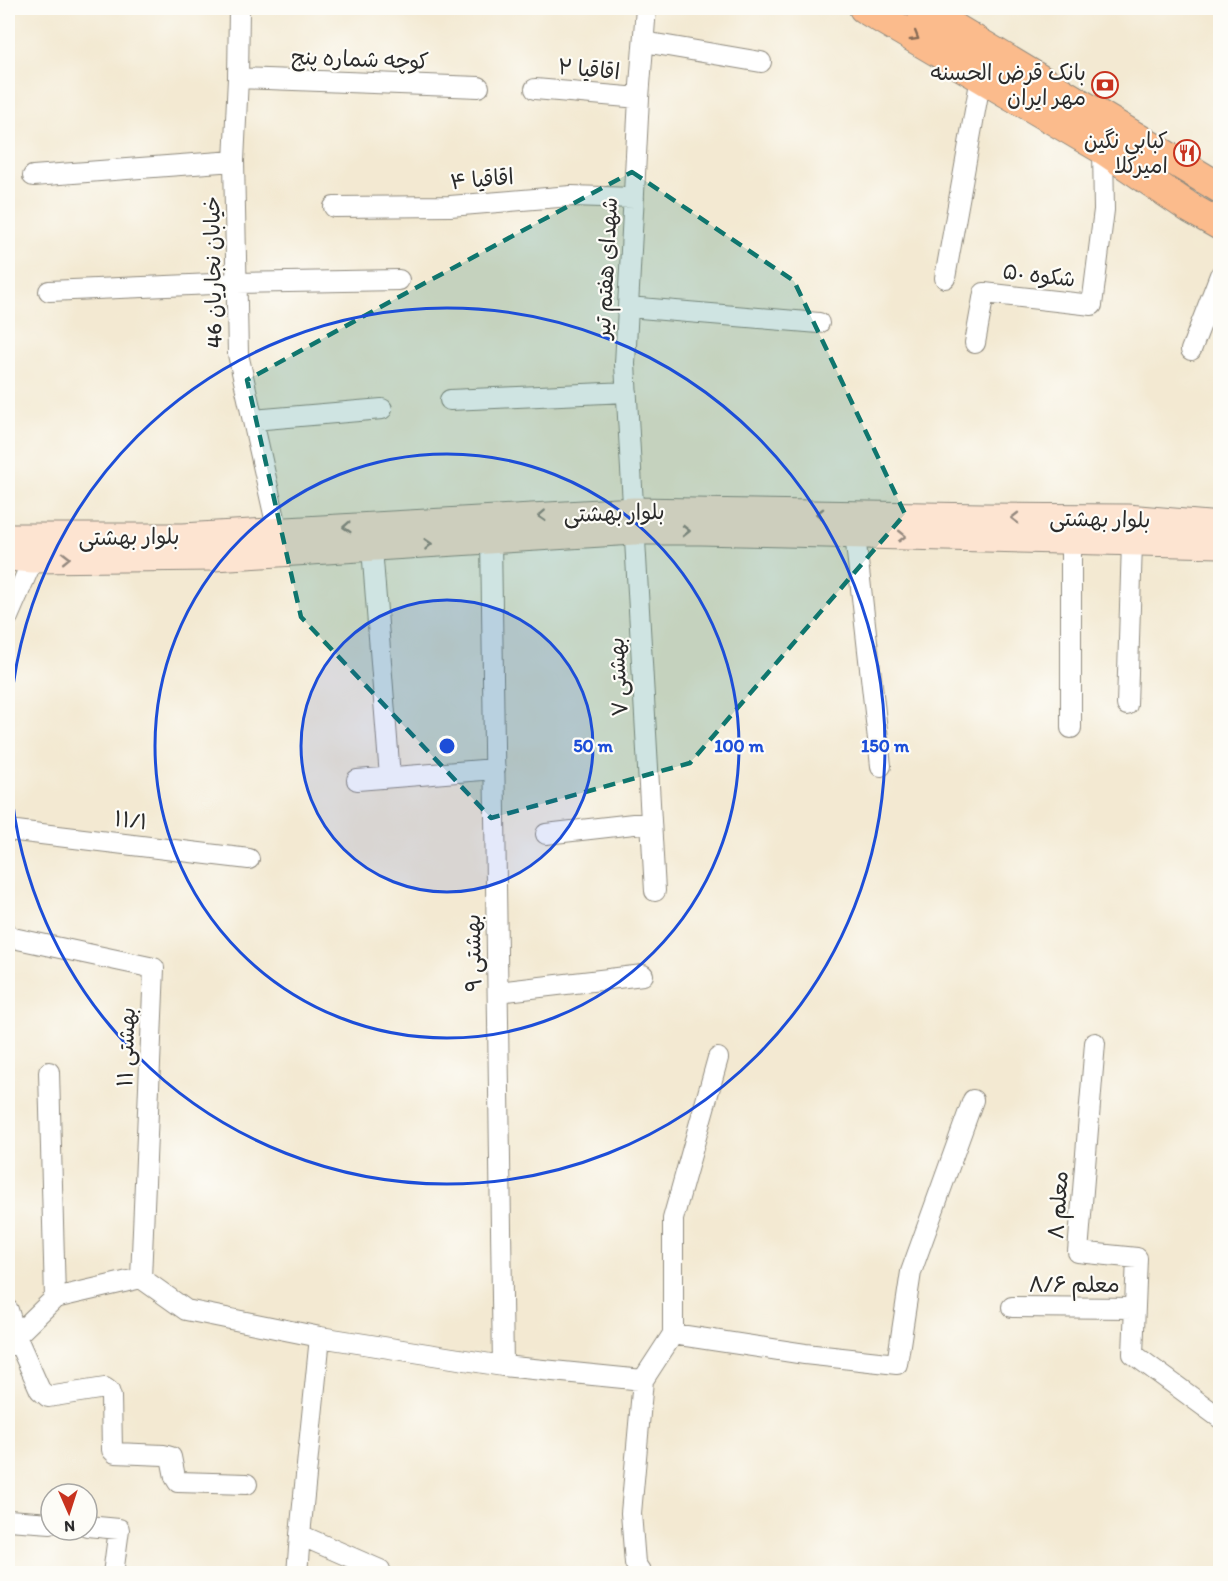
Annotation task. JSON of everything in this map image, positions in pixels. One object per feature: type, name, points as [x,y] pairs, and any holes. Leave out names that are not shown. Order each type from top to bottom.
[{"type":"main road","points":[[864,8],[1103,149],[1190,208],[1221,225]]},
{"type":"main road","points":[[921,8],[1218,179]]},
{"type":"main road","name":"بلوار بهشتی","points":[[20,558],[214,557],[279,542],[322,551],[372,548],[491,539],[634,521],[701,531],[855,535],[937,527],[1127,518],[1221,526]]},
{"type":"main road","name":"بلوار بهشتی","points":[[8,537],[183,537],[279,542],[634,521],[937,527],[1071,540],[1221,544]]},
{"type":"street","name":"خیابان نجاریان 46","points":[[239,8],[234,161],[238,354],[279,542]]},
{"type":"street","name":"شهدای هفتم تیر","points":[[634,521],[625,364],[646,8]]},
{"type":"street","points":[[644,42],[761,62]]},
{"type":"street","points":[[945,278],[981,77]]},
{"type":"street","name":"کوچه شماره پنج","points":[[238,78],[480,87]]},
{"type":"street","name":"اقاقیا ۲","points":[[536,89],[639,98]]},
{"type":"street","name":"شکوه ۵۰","points":[[975,343],[984,293],[1092,305],[1104,210],[1103,149]]},
{"type":"street","points":[[33,176],[234,161]]},
{"type":"street","name":"اقاقیا ۴","points":[[334,207],[450,206],[571,196],[634,198]]},
{"type":"street","points":[[1191,350],[1221,275]]},
{"type":"street","points":[[49,291],[237,283],[399,280]]},
{"type":"street","points":[[628,307],[819,323]]},
{"type":"street","points":[[450,400],[627,392]]},
{"type":"street","points":[[253,420],[382,410]]},
{"type":"street","name":"بهشتی ۷","points":[[634,521],[655,891]]},
{"type":"street","points":[[855,535],[881,766]]},
{"type":"street","name":"بهشتی ۹","points":[[491,539],[503,1366]]},
{"type":"street","points":[[1071,540],[1071,728]]},
{"type":"street","points":[[1127,705],[1132,542]]},
{"type":"street","points":[[372,548],[390,777]]},
{"type":"street","points":[[8,617],[20,558]]},
{"type":"street","points":[[357,780],[495,769]]},
{"type":"street","points":[[546,834],[651,822]]},
{"type":"street","name":"۱۱/۱","points":[[8,830],[249,859]]},
{"type":"street","name":"بهشتی ۱۱","points":[[8,934],[13,938],[154,968],[141,1278]]},
{"type":"street","points":[[498,992],[643,975]]},
{"type":"street","name":"معلم ۸","points":[[1095,1043],[1078,1252],[1137,1258],[1133,1354],[1221,1418]]},
{"type":"street","points":[[642,1574],[635,1563],[631,1513],[643,1380],[673,1334],[673,1219],[718,1058]]},
{"type":"street","points":[[49,1072],[55,1298]]},
{"type":"street","points":[[673,1334],[805,1354],[897,1364],[911,1272],[973,1100]]},
{"type":"street","points":[[12,1341],[55,1298],[141,1278],[186,1310],[320,1337],[503,1366],[643,1380]]},
{"type":"street","name":"معلم ۸/۶","points":[[1012,1307],[1135,1308]]},
{"type":"street","points":[[8,1310],[12,1341],[40,1390],[48,1397],[105,1388],[109,1391],[112,1450],[115,1453],[171,1457],[178,1482],[247,1484]]},
{"type":"street","points":[[297,1574],[320,1337]]},
{"type":"street","points":[[8,1520],[39,1522]]},
{"type":"street","points":[[99,1527],[118,1529],[113,1574]]},
{"type":"street","points":[[300,1535],[380,1570],[380,1574]]},
{"type":"highlighted area","points":[[632,172],[794,281],[905,514],[690,763],[491,818],[301,617],[247,380]]},
{"type":"place","name":"بانک قرض الحسنه مهر ایران","points":[[1105,85]]},
{"type":"place","name":"کبابی نگین امیرکلا","points":[[1187,153]]}]
